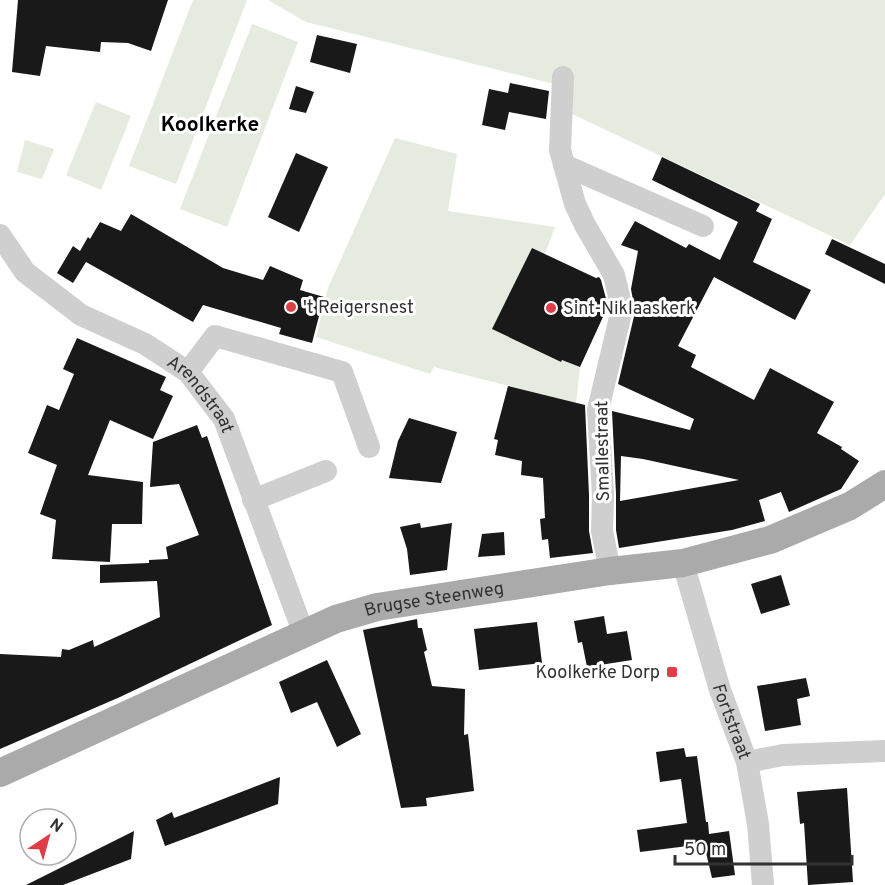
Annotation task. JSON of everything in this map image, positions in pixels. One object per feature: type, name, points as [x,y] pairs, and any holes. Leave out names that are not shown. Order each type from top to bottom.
[{"type":"main road","name":"Brugse Steenweg","points":[[0,773],[336,619],[377,607],[610,571],[683,563],[770,540],[850,506],[885,484]]},
{"type":"street","name":"Smallestraat","points":[[563,77],[560,150],[580,215],[614,275],[622,309],[598,410],[603,495],[602,531],[610,571]]},
{"type":"street","points":[[564,165],[703,226]]},
{"type":"street","name":"Arendstraat","points":[[0,235],[25,272],[81,315],[145,344],[188,372],[224,419],[304,634]]},
{"type":"street","points":[[188,372],[215,336],[342,372],[369,447]]},
{"type":"street","points":[[253,500],[326,471]]},
{"type":"street","name":"Fortstraat","points":[[683,563],[720,690],[747,762],[758,824],[763,885]]},
{"type":"street","points":[[747,762],[783,755],[885,751]]},
{"type":"shaded area","points":[[193,0],[247,0],[176,184],[129,166]]},
{"type":"shaded area","points":[[268,0],[885,0],[885,194],[850,245],[574,115],[560,112],[562,86],[306,22]]},
{"type":"shaded area","points":[[252,24],[298,42],[227,227],[180,209]]},
{"type":"shaded area","points":[[96,102],[131,116],[101,190],[66,175]]},
{"type":"shaded area","points":[[395,138],[457,154],[448,211],[555,227],[545,254],[532,249],[492,329],[560,362],[565,360],[580,367],[576,403],[434,367],[430,374],[316,337],[328,288]]},
{"type":"shaded area","points":[[25,140],[54,149],[42,179],[17,172]]},
{"type":"building","points":[[18,0],[168,0],[151,51],[128,43],[101,42],[100,52],[46,46],[40,76],[12,72]]},
{"type":"building","points":[[317,35],[357,44],[350,73],[310,62]]},
{"type":"building","points":[[510,83],[549,91],[546,119],[509,112],[505,130],[482,125],[489,89],[508,93]]},
{"type":"building","points":[[296,86],[314,92],[306,113],[289,109]]},
{"type":"building","points":[[296,153],[328,167],[299,232],[268,217]]},
{"type":"building","points":[[662,157],[760,204],[756,211],[772,219],[753,262],[811,290],[795,320],[714,277],[678,346],[696,355],[691,367],[754,400],[770,368],[834,402],[817,433],[842,447],[841,449],[859,461],[841,489],[789,512],[781,492],[759,500],[765,521],[732,530],[619,548],[616,530],[612,411],[690,430],[694,419],[618,384],[635,312],[631,289],[638,251],[621,245],[635,221],[686,248],[689,244],[720,260],[738,222],[652,180]],"holes":[[[621,456],[739,480],[620,501]]]},
{"type":"building","points":[[131,214],[223,268],[263,280],[270,266],[303,280],[300,290],[324,297],[312,343],[279,334],[281,328],[203,305],[193,322],[86,262],[73,283],[57,273],[73,246],[80,251],[100,222],[121,231]]},
{"type":"building","points":[[832,239],[885,264],[885,284],[825,254]]},
{"type":"building","name":"Sint-Niklaaskerk","points":[[532,248],[596,278],[599,277],[601,280],[608,306],[580,367],[562,360],[561,362],[492,329]]},
{"type":"building","points":[[77,338],[166,377],[160,390],[173,396],[153,439],[110,420],[88,475],[143,482],[142,524],[112,524],[110,562],[52,559],[56,520],[40,514],[57,465],[28,453],[47,405],[59,410],[74,374],[63,369]]},
{"type":"building","points":[[508,386],[585,405],[589,531],[593,553],[550,558],[548,539],[542,540],[540,519],[545,518],[543,478],[521,475],[522,461],[495,455],[498,440],[494,439]]},
{"type":"building","points":[[409,418],[457,432],[441,483],[389,478],[398,441]]},
{"type":"building","points":[[197,425],[202,438],[207,436],[272,625],[120,697],[0,749],[0,654],[61,657],[62,649],[69,650],[93,640],[94,647],[160,617],[157,581],[100,583],[100,565],[149,563],[149,560],[168,559],[166,547],[199,535],[179,484],[150,487],[153,442]]},
{"type":"building","points":[[420,523],[421,528],[452,523],[447,570],[410,575],[407,549],[400,527]]},
{"type":"building","points":[[504,532],[505,555],[478,557],[482,534]]},
{"type":"building","points":[[781,575],[790,605],[761,614],[751,584]]},
{"type":"building","points":[[604,616],[607,634],[627,631],[632,660],[587,667],[582,642],[578,643],[574,621]]},
{"type":"building","points":[[417,619],[418,628],[422,628],[427,650],[424,652],[432,686],[465,689],[464,735],[468,734],[474,791],[426,798],[427,806],[401,808],[363,630]]},
{"type":"building","points":[[537,622],[542,663],[479,670],[474,629]]},
{"type":"building","points":[[327,660],[361,734],[337,747],[317,702],[291,713],[279,682]]},
{"type":"building","points":[[806,678],[810,696],[797,699],[801,725],[765,731],[757,686]]},
{"type":"building","points":[[684,748],[686,757],[697,756],[709,834],[729,831],[735,875],[712,878],[704,844],[640,852],[637,830],[687,823],[681,779],[660,782],[656,752]]},
{"type":"building","points":[[280,777],[278,804],[165,846],[156,820],[172,812],[174,818]]},
{"type":"building","points":[[847,788],[853,882],[808,885],[804,823],[800,824],[797,792]]},
{"type":"building","points":[[134,831],[131,859],[63,885],[26,885],[62,867],[78,867],[78,859]]},
{"type":"place","name":"'t Reigersnest","points":[[291,307]]},
{"type":"place","name":"Sint-Niklaaskerk","points":[[551,308]]},
{"type":"place","name":"Koolkerke Dorp","points":[[672,672]]},
{"type":"district","name":"Koolkerke","points":[[210,124]]}]
